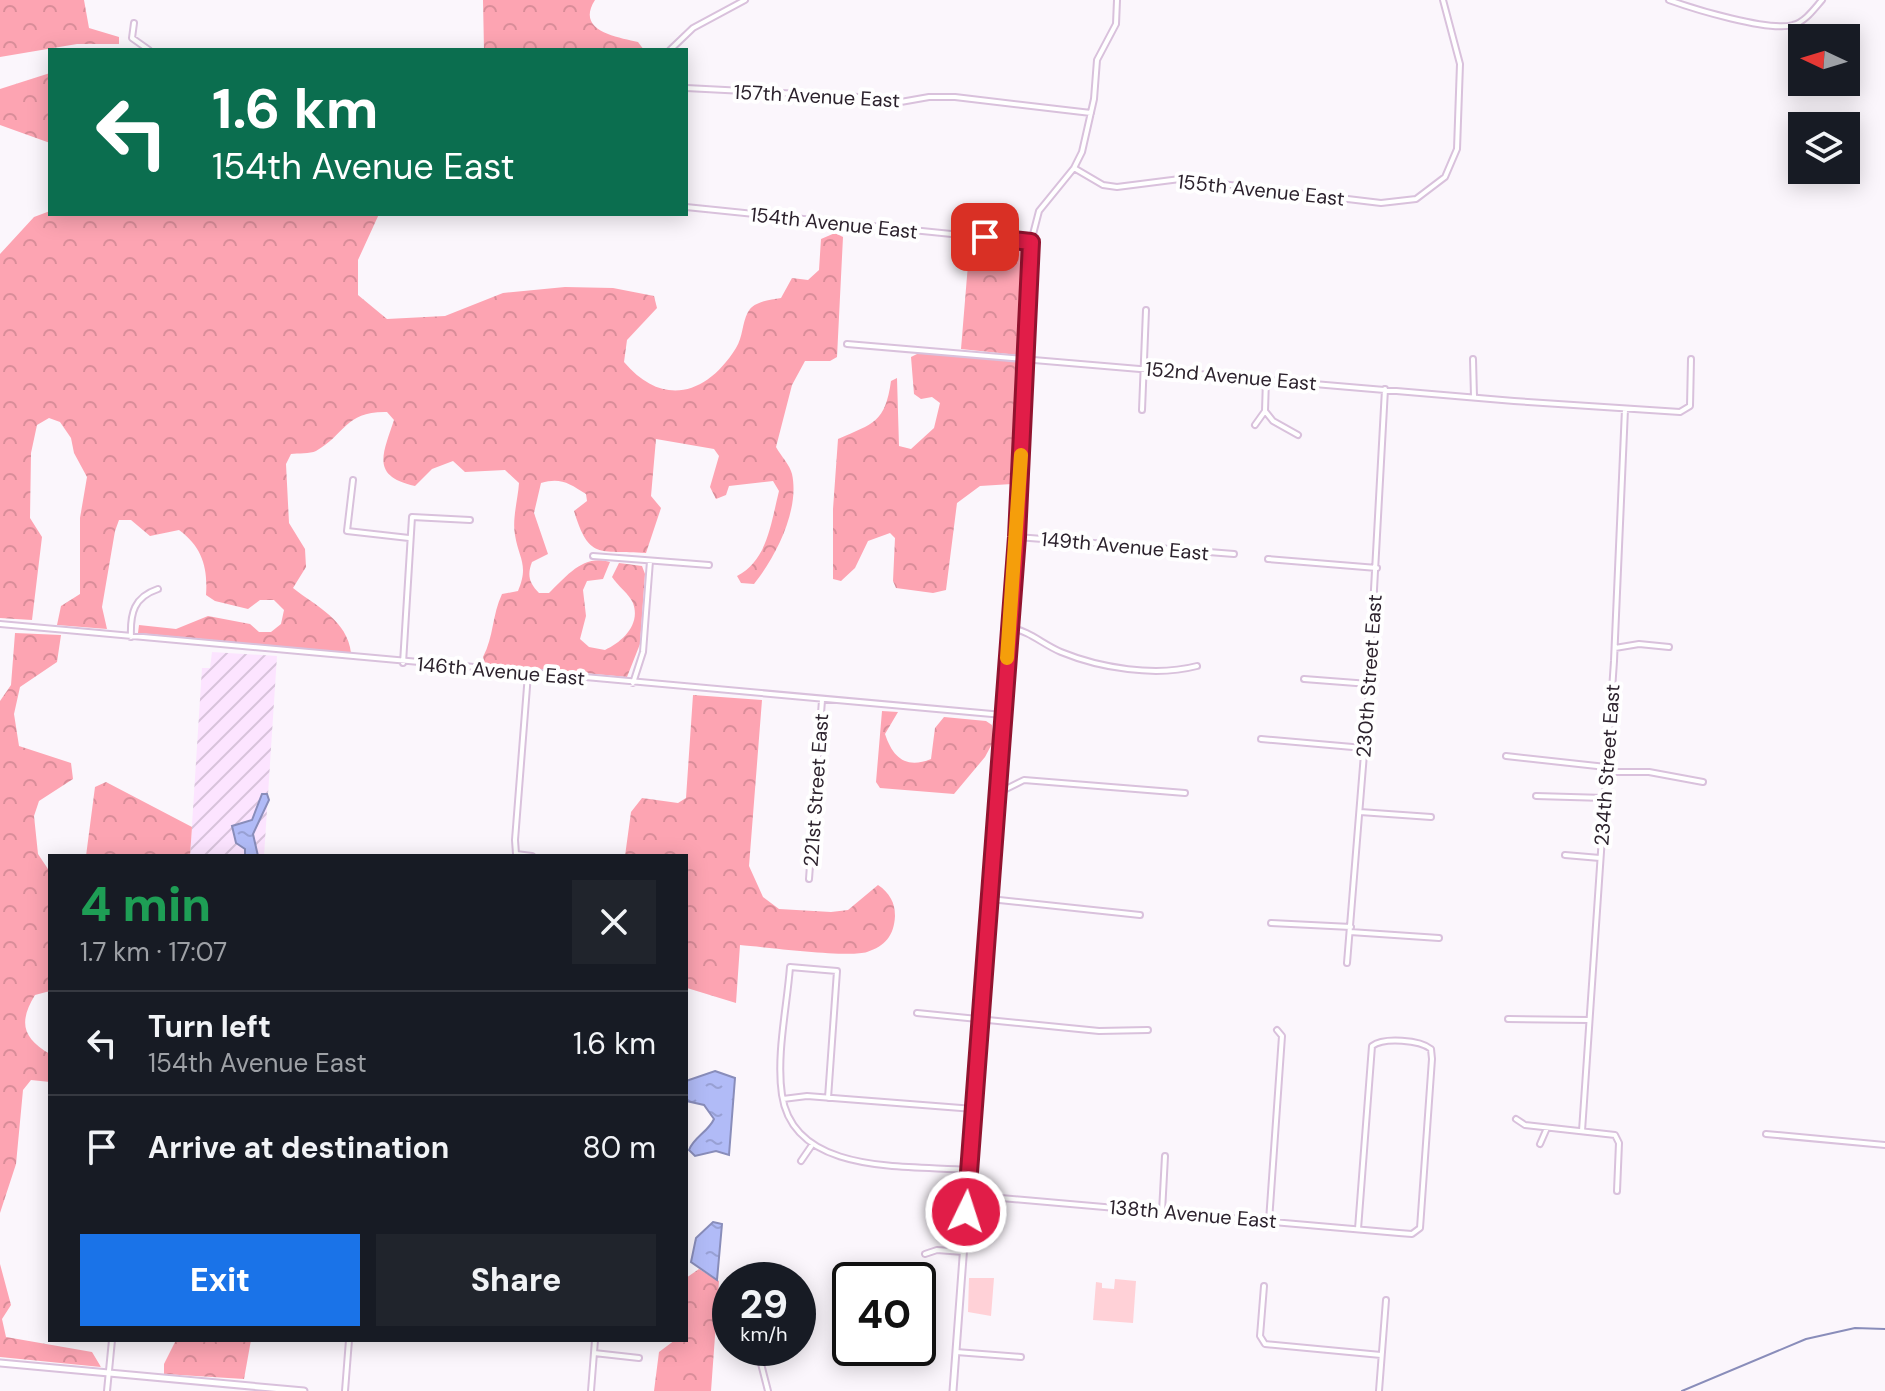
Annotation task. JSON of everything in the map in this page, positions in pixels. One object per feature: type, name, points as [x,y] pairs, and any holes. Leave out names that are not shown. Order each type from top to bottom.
[{"type":"street","points":[[672,48],[693,28],[745,0]]},
{"type":"street","points":[[953,1391],[1017,537],[1031,242],[1039,211],[1074,168],[1091,113],[1097,60],[1116,24],[1117,0]]},
{"type":"street","name":"155th Avenue East","points":[[1074,168],[1106,186],[1190,179],[1396,204],[1427,194],[1445,177],[1457,149],[1460,73],[1443,0]]},
{"type":"street","points":[[1669,0],[1720,15],[1784,26],[1801,21],[1822,0]]},
{"type":"street","points":[[134,23],[132,38],[146,48]]},
{"type":"street","name":"157th Avenue East","points":[[688,88],[859,97],[895,103],[929,97],[955,97],[1091,113]]},
{"type":"street","name":"154th Avenue East","points":[[688,207],[1031,242]]},
{"type":"street","points":[[1142,410],[1146,310]]},
{"type":"street","name":"152nd Avenue East","points":[[847,344],[1625,409]]},
{"type":"street","points":[[1473,359],[1474,397]]},
{"type":"street","points":[[1625,409],[1687,411],[1691,400],[1691,359]]},
{"type":"street","points":[[1266,379],[1265,411],[1258,424],[1267,425],[1270,420]]},
{"type":"street","name":"230th Street East","points":[[1347,963],[1377,568],[1385,389]]},
{"type":"street","name":"234th Street East","points":[[1582,1131],[1615,648],[1625,409]]},
{"type":"street","points":[[1265,411],[1270,420],[1298,435]]},
{"type":"street","points":[[353,480],[347,531],[409,538]]},
{"type":"street","points":[[403,663],[409,538],[413,516],[470,520]]},
{"type":"street","name":"149th Avenue East","points":[[1017,537],[1234,554]]},
{"type":"street","points":[[593,556],[709,565]]},
{"type":"street","points":[[1268,559],[1377,568]]},
{"type":"street","points":[[633,683],[643,652],[650,561]]},
{"type":"street","points":[[131,637],[133,607],[142,596],[158,589]]},
{"type":"street","name":"146th Avenue East","points":[[0,624],[403,663],[1003,715]]},
{"type":"street","points":[[1010,628],[1029,633],[1054,649],[1095,664],[1172,671],[1197,666]]},
{"type":"street","points":[[1615,648],[1639,644],[1669,647]]},
{"type":"street","points":[[516,854],[528,674]]},
{"type":"street","points":[[1304,679],[1369,684]]},
{"type":"street","name":"221st Street East","points":[[809,879],[822,700]]},
{"type":"street","points":[[1261,739],[1364,748]]},
{"type":"street","points":[[1506,756],[1649,772],[1703,782]]},
{"type":"street","points":[[998,793],[1024,780],[1185,793]]},
{"type":"street","points":[[1536,796],[1605,798]]},
{"type":"street","points":[[1360,812],[1431,817]]},
{"type":"street","points":[[1565,855],[1600,858]]},
{"type":"street","points":[[990,899],[1140,915]]},
{"type":"street","points":[[1271,923],[1439,938]]},
{"type":"street","points":[[828,1098],[837,971],[790,967],[783,1099],[793,1124],[812,1145],[848,1160],[969,1170]]},
{"type":"street","points":[[917,1013],[1099,1031],[1148,1030]]},
{"type":"street","points":[[1508,1019],[1589,1020]]},
{"type":"street","points":[[1269,1221],[1282,1036],[1277,1030]]},
{"type":"street","name":"138th Avenue East","points":[[967,1195],[1409,1234],[1418,1231],[1432,1059],[1429,1047],[1409,1043],[1374,1044],[1358,1229]]},
{"type":"street","points":[[783,1099],[828,1098],[974,1109]]},
{"type":"street","points":[[1516,1119],[1525,1125],[1616,1136],[1620,1150],[1617,1191]]},
{"type":"street","points":[[1540,1144],[1547,1128]]},
{"type":"street","points":[[1766,1134],[1885,1145]]},
{"type":"street","points":[[801,1161],[812,1145]]},
{"type":"street","points":[[1162,1212],[1165,1156]]},
{"type":"street","points":[[925,1254],[937,1250],[963,1252]]},
{"type":"street","points":[[1264,1286],[1260,1336],[1263,1343],[1381,1355]]},
{"type":"street","points":[[1379,1391],[1386,1300]]},
{"type":"street","points":[[107,1391],[112,1342]]},
{"type":"street","points":[[345,1391],[349,1342]]},
{"type":"street","points":[[591,1391],[595,1342]]},
{"type":"street","points":[[956,1352],[1021,1357]]},
{"type":"street","points":[[594,1353],[639,1358]]},
{"type":"street","points":[[0,1363],[304,1391]]},
{"type":"street","points":[[762,1366],[768,1391]]},
{"type":"shaded area","points":[[212,652],[277,656],[264,854],[190,854],[202,668],[210,668]]},
{"type":"shaded area","points":[[969,1278],[994,1278],[991,1316],[968,1312]]},
{"type":"shaded area","points":[[1115,1279],[1136,1281],[1133,1323],[1093,1320],[1096,1282],[1102,1283],[1102,1288],[1114,1289]]},
{"type":"green space","points":[[0,0],[84,0],[89,28],[119,37],[119,44],[77,44],[0,57]]},
{"type":"green space","points":[[483,0],[595,0],[590,10],[594,26],[610,35],[638,42],[642,48],[484,48]]},
{"type":"green space","points":[[48,74],[48,142],[0,125],[0,89]]},
{"type":"green space","points":[[48,212],[48,216],[378,216],[358,260],[358,295],[387,319],[445,316],[503,293],[565,287],[613,288],[654,296],[657,308],[627,340],[624,362],[653,386],[668,390],[683,390],[711,377],[736,348],[751,308],[781,298],[792,278],[808,280],[819,270],[821,239],[835,233],[843,237],[837,357],[830,361],[805,361],[792,385],[776,447],[792,474],[792,503],[784,533],[754,584],[741,583],[737,576],[756,560],[762,550],[779,491],[773,481],[729,486],[726,495],[716,499],[710,487],[719,456],[714,449],[656,439],[651,496],[661,508],[646,553],[606,551],[591,545],[579,527],[574,511],[587,501],[586,494],[564,482],[541,483],[534,513],[548,554],[532,562],[529,575],[539,593],[549,593],[584,564],[600,560],[610,562],[603,579],[587,581],[583,590],[586,616],[580,639],[589,647],[605,650],[628,632],[634,618],[633,603],[612,577],[619,563],[642,566],[645,574],[640,644],[627,677],[485,664],[483,657],[502,594],[518,591],[523,575],[514,529],[519,483],[505,470],[465,472],[453,461],[432,469],[415,486],[401,482],[391,476],[384,462],[386,443],[394,420],[387,412],[354,419],[316,451],[291,454],[286,464],[289,523],[305,549],[306,567],[293,588],[337,623],[344,632],[351,653],[138,633],[139,625],[176,629],[208,616],[250,624],[259,632],[271,632],[281,624],[284,610],[274,600],[260,600],[248,609],[215,601],[206,595],[202,558],[187,537],[179,530],[150,536],[131,520],[119,520],[115,531],[102,607],[107,629],[57,625],[61,606],[80,594],[80,518],[87,477],[74,453],[71,438],[60,422],[49,418],[37,425],[31,453],[30,518],[42,537],[32,620],[0,618],[0,254],[34,217]]},
{"type":"green space","points":[[970,240],[1024,246],[1019,355],[961,349]]},
{"type":"green space","points":[[919,353],[1019,362],[1012,484],[980,486],[957,503],[946,590],[933,593],[896,588],[893,581],[895,538],[890,533],[868,541],[855,568],[841,581],[833,579],[833,509],[838,439],[876,420],[885,406],[891,381],[897,378],[899,446],[911,449],[934,428],[940,403],[932,397],[921,399],[914,394],[911,357]]},
{"type":"green space","points":[[15,633],[61,635],[57,662],[20,687],[14,714],[19,746],[71,763],[73,779],[39,801],[34,816],[38,854],[48,869],[48,992],[35,995],[25,1022],[29,1036],[48,1053],[48,1082],[31,1080],[23,1090],[16,1164],[0,1213],[0,701],[11,685]]},
{"type":"green space","points":[[693,695],[762,700],[749,866],[763,897],[779,909],[831,912],[848,910],[878,885],[889,895],[895,911],[890,935],[879,947],[857,954],[740,945],[736,1003],[688,988],[688,854],[625,854],[631,812],[642,798],[678,803],[686,798]]},
{"type":"green space","points":[[882,711],[898,712],[885,734],[896,755],[908,762],[931,759],[935,728],[944,717],[986,721],[992,725],[993,742],[985,757],[954,794],[880,788],[876,782]]},
{"type":"green space","points":[[106,782],[192,827],[190,854],[86,854],[95,787]]},
{"type":"green space","points":[[0,1264],[11,1305],[2,1319],[6,1337],[92,1352],[101,1367],[0,1357]]},
{"type":"green space","points":[[699,1269],[712,1277],[711,1391],[654,1391],[659,1352],[672,1342],[688,1342],[688,1277]]},
{"type":"green space","points":[[175,1342],[251,1342],[244,1379],[164,1374],[164,1364]]},
{"type":"water","points":[[262,794],[267,794],[269,800],[253,834],[258,854],[245,854],[245,849],[236,843],[232,826],[252,820]]},
{"type":"water","points":[[715,1071],[735,1078],[729,1155],[716,1151],[695,1156],[689,1150],[714,1119],[704,1105],[688,1101],[688,1080]]},
{"type":"water","points":[[713,1222],[722,1224],[719,1262],[712,1262],[712,1277],[691,1262],[696,1238]]},
{"type":"waterway","points":[[1682,1391],[1806,1339],[1855,1328],[1885,1329]]},
{"type":"slow traffic","points":[[1007,658],[1021,455]]},
{"type":"route","points":[[966,1212],[1017,537],[1031,242],[985,237]]}]
